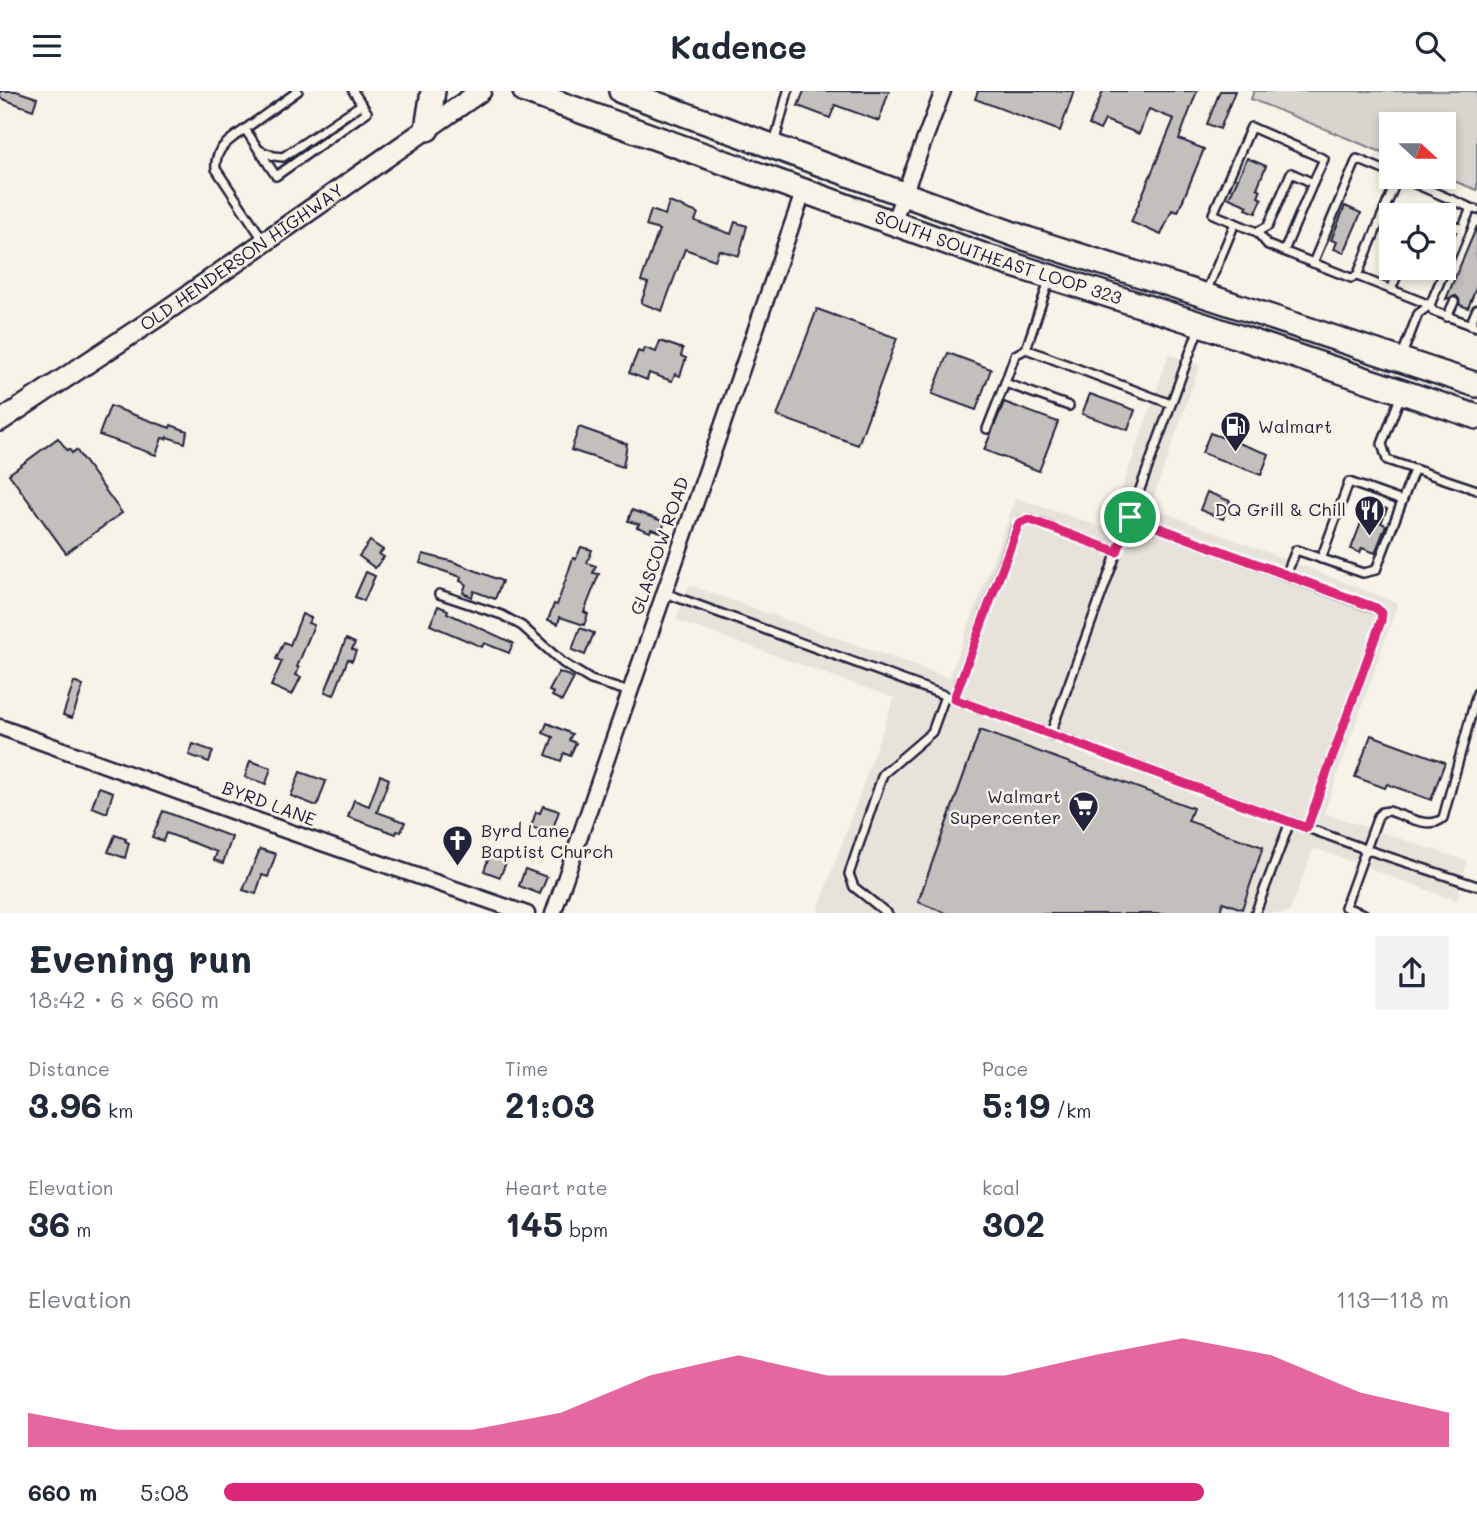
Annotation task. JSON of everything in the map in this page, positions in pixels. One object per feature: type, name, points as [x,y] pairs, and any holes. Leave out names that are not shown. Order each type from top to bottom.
[{"type":"highway","points":[[427,129],[433,91]]},
{"type":"highway","name":"SOUTH SOUTHEAST LOOP 323","points":[[524,91],[893,223],[1477,417]]},
{"type":"highway","name":"SOUTH SOUTHEAST LOOP 323","points":[[628,93],[667,103],[903,196],[1027,239],[1477,385]]},
{"type":"highway","points":[[1200,324],[1210,297]]},
{"type":"main road","name":"OLD HENDERSON HIGHWAY","points":[[0,421],[481,91]]},
{"type":"street","points":[[893,223],[943,91]]},
{"type":"street","name":"GLASCOW ROAD","points":[[552,913],[804,190]]},
{"type":"street","name":"BYRD LANE","points":[[0,727],[267,824],[527,913]]},
{"type":"lane","points":[[264,242],[216,169],[215,162],[221,147],[298,91]]},
{"type":"lane","points":[[245,129],[276,176],[367,112],[353,91]]},
{"type":"lane","points":[[774,146],[788,91]]},
{"type":"lane","points":[[258,149],[283,157],[362,104]]},
{"type":"lane","points":[[1284,251],[1324,159],[1251,127],[1213,214],[1257,232],[1268,245],[1351,278],[1357,275],[1393,189]]},
{"type":"lane","points":[[1313,263],[1357,159],[1379,168]]},
{"type":"lane","points":[[1257,232],[1268,226],[1292,173],[1313,183]]},
{"type":"lane","points":[[1401,359],[1418,314],[1430,305],[1462,229],[1474,209],[1426,189]]},
{"type":"lane","points":[[1210,297],[1209,285],[1235,223]]},
{"type":"lane","points":[[1456,227],[1462,229]]},
{"type":"lane","points":[[1357,275],[1430,305],[1433,311],[1474,326],[1477,309]]},
{"type":"lane","points":[[987,429],[1015,355],[1026,349],[1051,277]]},
{"type":"lane","points":[[1391,289],[1395,280]]},
{"type":"lane","points":[[1447,317],[1454,302]]},
{"type":"lane","points":[[1050,735],[1200,324]]},
{"type":"lane","points":[[1026,349],[1171,404]]},
{"type":"lane","points":[[1005,383],[1069,406]]},
{"type":"lane","points":[[1402,391],[1382,448],[1387,460],[1477,491]]},
{"type":"lane","points":[[1286,575],[1296,549],[1363,573],[1376,570],[1414,470]]},
{"type":"lane","points":[[1321,559],[1349,482],[1402,501]]},
{"type":"lane","points":[[1130,517],[1376,608],[1382,613],[1307,828]]},
{"type":"lane","points":[[888,913],[854,887],[849,874],[883,774],[932,731],[949,698],[1016,528],[1021,521],[1028,519],[1117,552]]},
{"type":"lane","points":[[664,593],[1290,822],[1477,886]]},
{"type":"lane","points":[[439,594],[502,615],[522,626],[572,669],[591,680],[630,692]]},
{"type":"lane","points":[[1364,913],[1345,907],[1376,820],[1382,812],[1389,811],[1430,824],[1440,822],[1477,693]]},
{"type":"lane","points":[[1255,913],[1290,822]]},
{"type":"shaded area","points":[[1254,91],[1477,91],[1477,190],[1456,182],[1456,112],[1379,112],[1379,151],[1251,99]]},
{"type":"shaded area","points":[[1169,354],[1200,365],[1150,507],[1398,603],[1324,813],[1467,861],[1457,901],[1314,848],[1289,913],[817,913],[894,698],[676,620],[689,585],[949,678],[1016,498],[1108,529]]},
{"type":"building","points":[[0,91],[16,91],[37,98],[33,110],[0,98]]},
{"type":"building","points":[[804,91],[889,91],[879,121],[835,105],[830,118],[798,106]]},
{"type":"building","points":[[978,91],[1074,91],[1060,131],[975,99]]},
{"type":"building","points":[[1103,91],[1197,91],[1179,139],[1204,149],[1178,212],[1172,210],[1161,235],[1131,222],[1174,119],[1149,109],[1139,134],[1105,120],[1100,130],[1089,125]]},
{"type":"building","points":[[1220,91],[1235,91],[1220,129],[1207,124]]},
{"type":"building","points":[[1247,158],[1266,166],[1257,188],[1261,190],[1258,197],[1262,199],[1256,213],[1246,209],[1248,206],[1229,198]]},
{"type":"building","points":[[669,202],[698,213],[695,221],[731,234],[735,222],[747,226],[739,256],[719,250],[715,260],[685,249],[662,311],[641,303],[648,283],[641,281],[659,230],[646,226],[651,210],[665,215]]},
{"type":"building","points":[[1345,206],[1361,213],[1344,253],[1334,249],[1337,242],[1331,240]]},
{"type":"building","points":[[1477,226],[1477,286],[1468,308],[1460,305],[1456,296],[1446,299]]},
{"type":"building","points":[[817,309],[897,338],[858,445],[777,416]]},
{"type":"building","points":[[660,341],[683,349],[681,356],[686,358],[680,376],[675,374],[672,381],[649,373],[647,380],[629,373],[638,351],[643,353],[645,348],[656,352]]},
{"type":"building","points":[[948,353],[991,369],[976,410],[932,394]]},
{"type":"building","points":[[1090,394],[1135,410],[1128,430],[1082,414]]},
{"type":"building","points":[[1004,402],[1058,422],[1039,471],[984,450]]},
{"type":"building","points":[[110,406],[170,428],[171,425],[187,431],[185,443],[162,438],[156,455],[99,435]]},
{"type":"building","points":[[579,427],[627,444],[623,467],[571,450]]},
{"type":"building","name":"Walmart","points":[[1210,433],[1269,454],[1261,475],[1202,453]]},
{"type":"building","points":[[58,438],[67,450],[72,453],[76,450],[122,513],[66,553],[9,474]]},
{"type":"building","points":[[1207,492],[1230,501],[1223,519],[1200,510]]},
{"type":"building","name":"DQ Grill & Chill","points":[[1369,502],[1387,509],[1381,523],[1386,525],[1375,553],[1362,548],[1360,553],[1351,549]]},
{"type":"building","points":[[632,510],[665,522],[661,532],[651,529],[650,532],[637,527],[639,524],[628,521]]},
{"type":"building","points":[[370,541],[383,550],[379,554],[384,557],[375,568],[359,556]]},
{"type":"building","points":[[581,547],[592,550],[587,563],[596,566],[593,573],[599,574],[584,612],[588,614],[584,625],[560,617],[558,624],[548,620],[554,604],[557,605],[573,558],[576,559]]},
{"type":"building","points":[[423,554],[454,562],[502,581],[495,599],[474,591],[472,597],[463,593],[466,584],[460,581],[461,577],[420,563]]},
{"type":"building","points":[[366,572],[375,576],[364,601],[355,597]]},
{"type":"building","points":[[438,606],[448,610],[447,613],[513,643],[509,653],[484,643],[482,647],[430,625]]},
{"type":"building","points":[[302,614],[311,618],[308,623],[314,625],[297,667],[299,668],[296,675],[301,677],[292,695],[271,686],[282,661],[276,659],[284,642],[290,645]]},
{"type":"building","points":[[580,628],[594,633],[585,655],[572,650]]},
{"type":"building","points":[[346,639],[355,643],[352,649],[356,651],[352,661],[348,659],[334,695],[325,692]]},
{"type":"building","points":[[559,672],[574,678],[562,701],[552,696],[554,693],[549,691]]},
{"type":"building","points":[[74,682],[83,686],[72,718],[63,715]]},
{"type":"building","points":[[547,723],[572,734],[569,740],[576,743],[570,756],[564,753],[561,761],[546,755],[553,737],[543,733]]},
{"type":"building","name":"Walmart Supercenter","points":[[980,730],[1193,808],[1188,821],[1263,847],[1242,909],[1223,902],[1219,913],[946,913],[918,902]]},
{"type":"building","points":[[1371,735],[1445,762],[1431,800],[1387,784],[1385,788],[1355,777]]},
{"type":"building","points":[[193,744],[213,751],[209,762],[189,755]]},
{"type":"building","points":[[250,761],[271,768],[266,784],[245,777]]},
{"type":"building","points":[[300,772],[326,781],[317,806],[291,796]]},
{"type":"building","points":[[380,775],[389,779],[377,812],[405,822],[401,832],[397,831],[396,834],[348,817],[354,800],[369,806]]},
{"type":"building","points":[[99,787],[113,792],[107,813],[92,807]]},
{"type":"building","points":[[543,806],[559,811],[551,834],[531,827],[536,812],[540,813]]},
{"type":"building","points":[[163,811],[232,837],[223,863],[214,860],[217,852],[194,843],[166,833],[163,841],[152,837]]},
{"type":"building","points":[[115,835],[129,843],[125,858],[108,852]]},
{"type":"building","points":[[260,849],[276,854],[268,877],[262,875],[256,894],[243,890]]},
{"type":"building","points":[[490,854],[507,860],[500,877],[484,871]]},
{"type":"building","points":[[525,869],[547,877],[540,894],[519,886]]},
{"type":"place","name":"Walmart","points":[[1235,454]]},
{"type":"place","name":"DQ Grill & Chill","points":[[1369,537]]},
{"type":"place","name":"Walmart Supercenter","points":[[1084,834]]},
{"type":"place","name":"Byrd Lane Baptist Church","points":[[458,868]]},
{"type":"route","points":[[1130,517],[1376,608],[1382,613],[1307,828],[954,699],[1019,523],[1028,519],[1117,552],[1130,517]]}]
